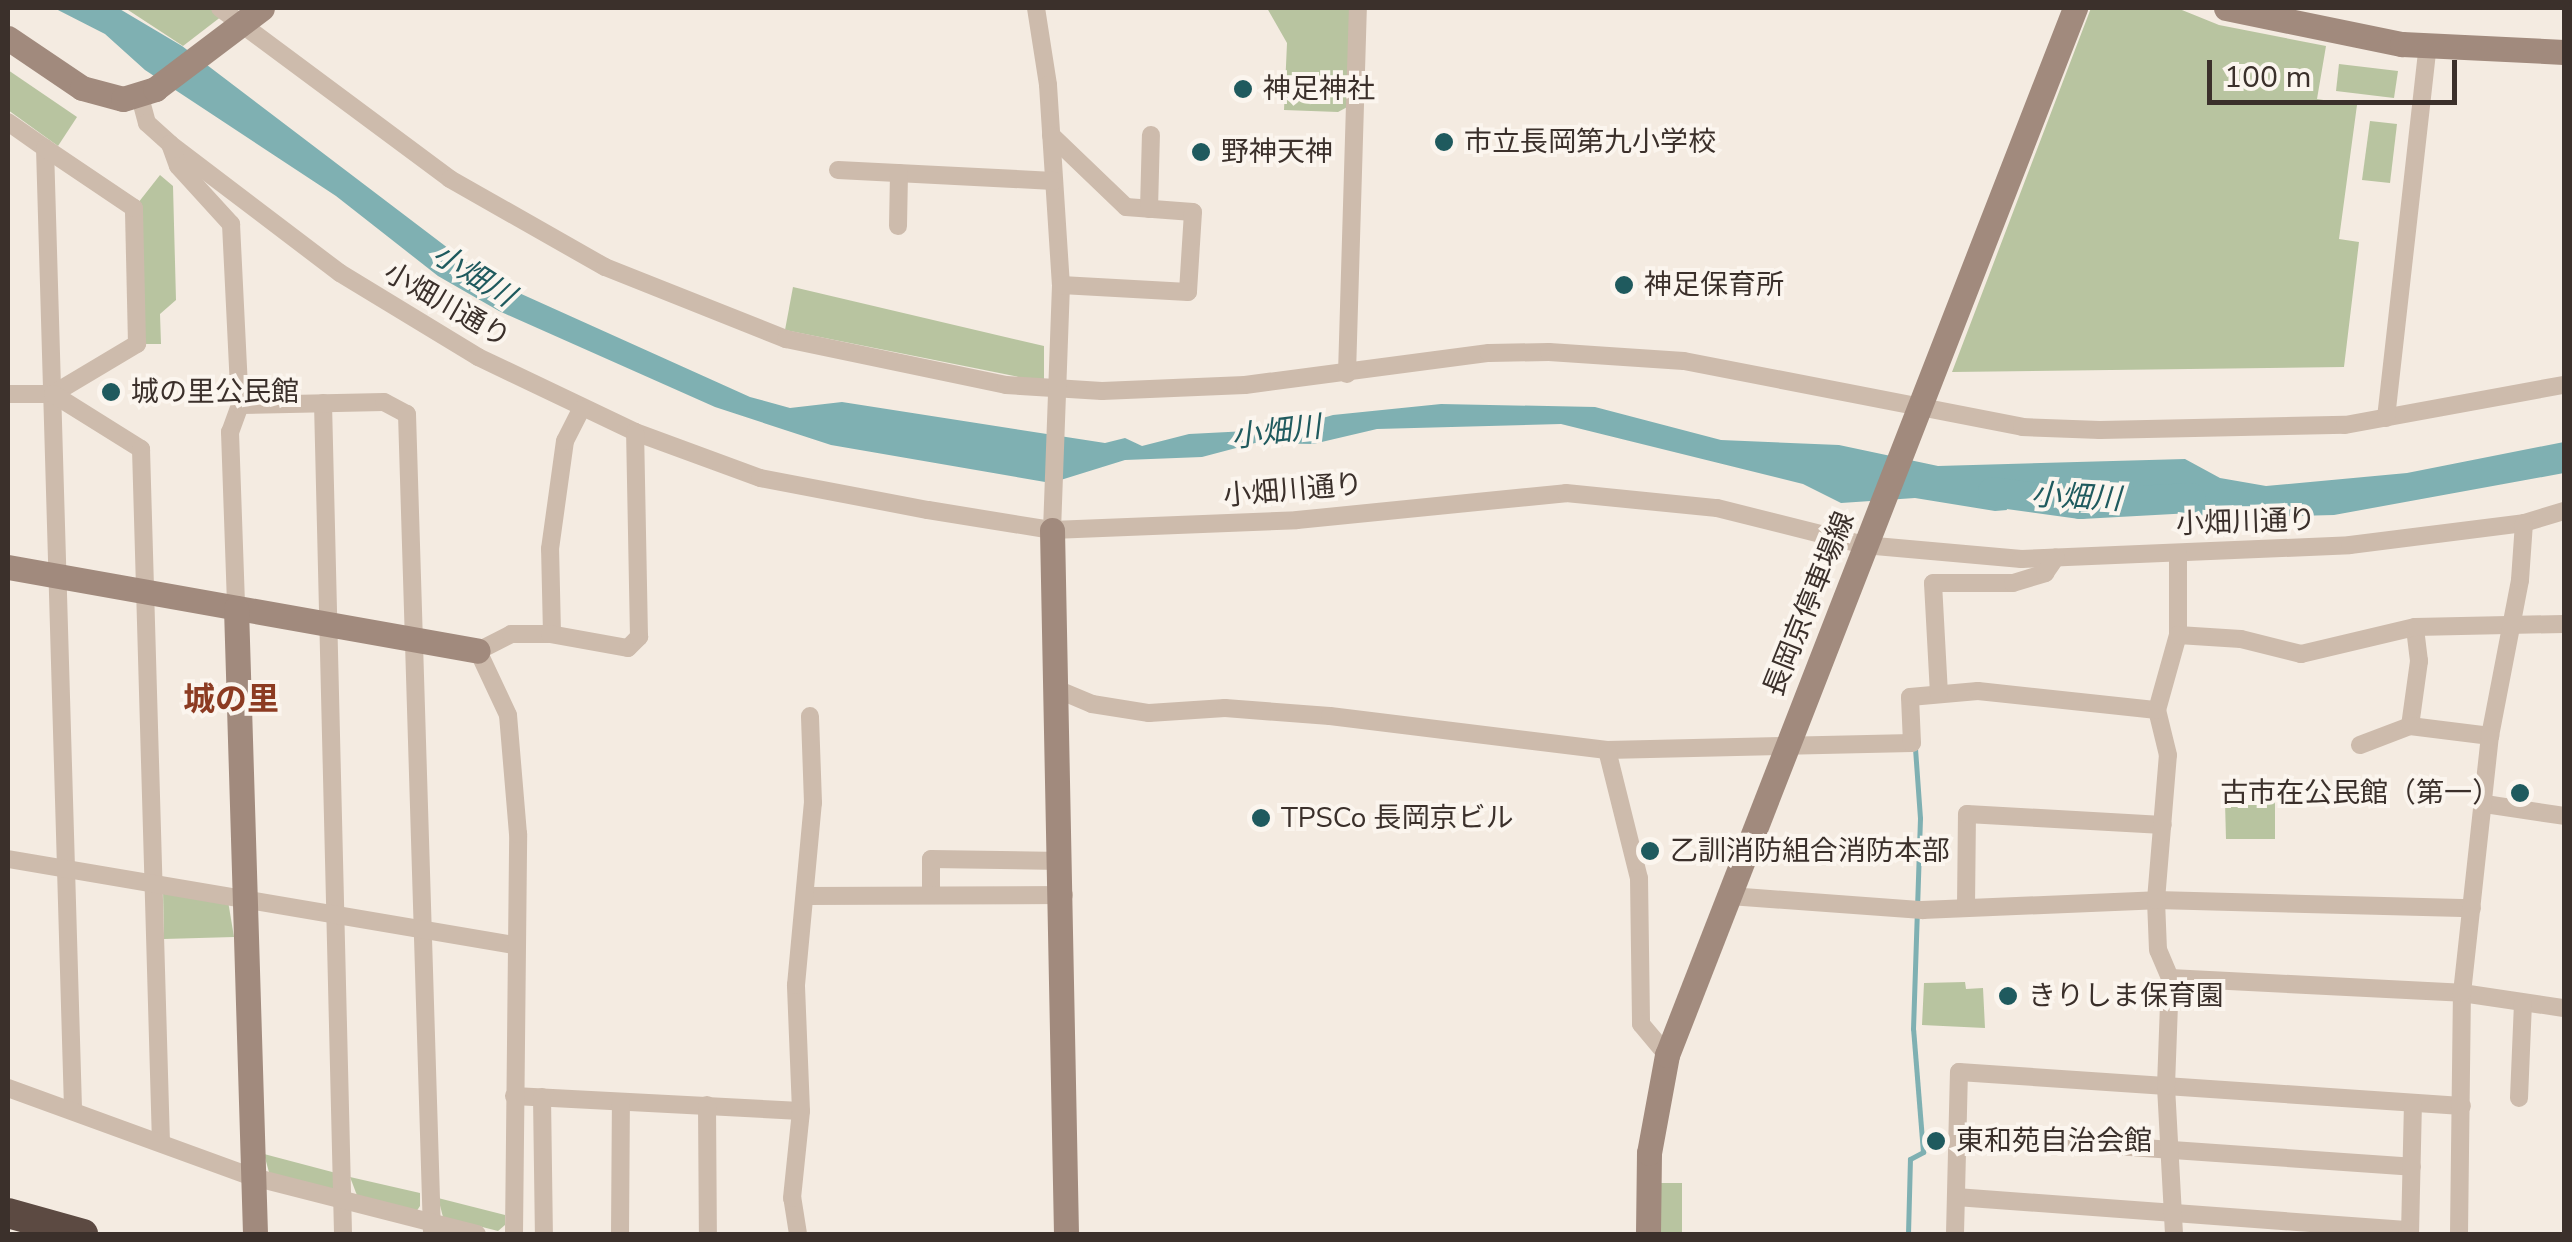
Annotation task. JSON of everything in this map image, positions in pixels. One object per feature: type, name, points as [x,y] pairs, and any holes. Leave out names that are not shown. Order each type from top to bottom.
[{"type":"highway","points":[[8,1213],[84,1234]]},
{"type":"street","points":[[220,8],[247,20],[450,179],[605,267],[786,339],[1057,394],[1244,386],[1488,353],[1601,354],[1762,373],[1917,411],[2022,427],[2100,430],[2345,425],[2564,385]]},
{"type":"street","points":[[1036,8],[1051,136],[1060,285],[1052,520],[1054,688],[1064,895],[1066,1234]]},
{"type":"street","points":[[1348,374],[1358,8]]},
{"type":"street","name":"長岡京停車場線","points":[[1648,1234],[1651,1136],[1667,1056],[2075,8]]},
{"type":"street","points":[[2226,8],[2428,46],[2564,52]]},
{"type":"street","points":[[8,38],[82,88],[108,98],[140,97],[247,20]]},
{"type":"street","points":[[2386,418],[2428,46]]},
{"type":"street","name":"小畑川通り","points":[[140,97],[147,124],[170,144],[398,312],[581,409],[760,478],[1052,520],[1297,520],[1566,493],[1717,508],[1866,540],[2056,556],[2350,546],[2524,523],[2564,510]]},
{"type":"street","points":[[8,122],[134,208],[138,344],[52,394],[8,394]]},
{"type":"street","points":[[1148,209],[1151,135]]},
{"type":"street","points":[[1051,136],[1126,208],[1192,212],[1188,292],[1060,285]]},
{"type":"street","points":[[170,144],[178,166],[230,224],[240,405],[230,432],[254,1234]]},
{"type":"street","points":[[45,148],[69,870],[72,1108]]},
{"type":"street","points":[[838,170],[1054,181]]},
{"type":"street","points":[[898,226],[899,173]]},
{"type":"street","points":[[52,394],[141,449],[158,884],[162,1142]]},
{"type":"street","points":[[240,405],[384,402],[406,414],[432,1229]]},
{"type":"street","points":[[322,403],[343,1234]]},
{"type":"street","points":[[552,634],[550,549],[565,441],[581,409]]},
{"type":"street","points":[[8,567],[478,652],[512,634],[552,634],[628,648],[639,638],[635,432]]},
{"type":"street","points":[[2458,1234],[2462,993],[2490,736],[2512,624],[2524,523]]},
{"type":"street","points":[[2174,1234],[2166,1086],[2170,978],[2158,950],[2156,900],[2168,755],[2157,710],[2178,635],[2178,552]]},
{"type":"street","points":[[1938,694],[1933,583],[2013,584],[2045,574],[2056,556]]},
{"type":"street","points":[[2178,635],[2241,639],[2302,654],[2415,627],[2564,624]]},
{"type":"street","points":[[2410,726],[2419,660],[2415,627]]},
{"type":"street","points":[[478,652],[508,715],[518,834],[514,1234]]},
{"type":"street","points":[[1054,688],[1092,704],[1149,713],[1225,708],[1330,716],[1607,750],[1787,742],[1912,744],[1910,697],[1978,691],[2157,710]]},
{"type":"street","points":[[798,1234],[792,1198],[801,1112],[796,985],[813,802],[810,716]]},
{"type":"street","points":[[2360,745],[2410,726],[2490,736]]},
{"type":"street","points":[[1607,750],[1638,878],[1641,1024],[1667,1056]]},
{"type":"street","points":[[2485,804],[2564,816]]},
{"type":"street","points":[[1966,907],[1966,814],[2163,825]]},
{"type":"street","points":[[8,859],[514,945]]},
{"type":"street","points":[[931,895],[931,859],[1062,861]]},
{"type":"street","points":[[806,896],[1064,895]]},
{"type":"street","points":[[1730,896],[1917,910],[2156,900],[2472,908]]},
{"type":"street","points":[[2170,978],[2462,993],[2564,1008]]},
{"type":"street","points":[[2520,1098],[2523,1003]]},
{"type":"street","points":[[1955,1234],[1959,1072],[2462,1106]]},
{"type":"street","points":[[8,1088],[72,1108],[252,1177],[432,1229],[477,1234]]},
{"type":"street","points":[[514,1096],[801,1112]]},
{"type":"street","points":[[542,1097],[544,1234]]},
{"type":"street","points":[[620,1234],[621,1102]]},
{"type":"street","points":[[1956,1197],[2173,1213],[2258,1227],[2410,1232],[2413,1103]]},
{"type":"street","points":[[707,1106],[708,1234]]},
{"type":"street","points":[[1958,1134],[2412,1167]]},
{"type":"green space","points":[[125,8],[211,8],[222,16],[183,46]]},
{"type":"green space","points":[[1267,8],[1354,8],[1351,105],[1338,112],[1284,110],[1287,43]]},
{"type":"green space","points":[[2091,8],[2177,8],[2219,25],[2326,46],[2317,99],[2357,105],[2339,239],[2359,242],[2344,367],[1952,372]]},
{"type":"green space","points":[[2339,64],[2398,71],[2394,98],[2336,91]]},
{"type":"green space","points":[[8,70],[77,117],[58,146],[8,110]]},
{"type":"green space","points":[[2370,121],[2397,124],[2390,183],[2362,180]]},
{"type":"green space","points":[[160,175],[173,186],[176,300],[160,314],[161,344],[142,344],[138,203]]},
{"type":"green space","points":[[793,287],[1044,346],[1044,382],[785,330]]},
{"type":"green space","points":[[2225,802],[2275,802],[2275,839],[2226,839]]},
{"type":"green space","points":[[163,890],[228,901],[234,937],[164,939]]},
{"type":"green space","points":[[1965,982],[1966,989],[1983,988],[1985,1028],[1922,1025],[1924,983]]},
{"type":"green space","points":[[264,1154],[336,1173],[336,1184],[331,1191],[270,1176]]},
{"type":"green space","points":[[350,1177],[420,1193],[420,1206],[416,1212],[358,1198]]},
{"type":"green space","points":[[1661,1183],[1682,1183],[1682,1234],[1660,1234]]},
{"type":"green space","points":[[438,1198],[505,1215],[505,1225],[498,1231],[443,1217]]},
{"type":"water","points":[[54,8],[118,8],[182,46],[490,280],[750,397],[790,408],[842,402],[1105,443],[1125,438],[1142,446],[1189,434],[1285,429],[1333,415],[1441,404],[1595,407],[1721,440],[1839,445],[1938,466],[2185,459],[2220,478],[2266,486],[2407,473],[2564,442],[2564,473],[2334,515],[2260,517],[2189,515],[2137,495],[2072,488],[2005,502],[2007,510],[1995,511],[1915,498],[1841,503],[1803,484],[1561,424],[1377,429],[1313,444],[1255,443],[1202,457],[1125,460],[1051,483],[831,445],[715,407],[499,311],[438,276],[336,196],[145,70],[105,34]]},
{"type":"waterway","name":"小畑川","points":[[1993,492],[2081,504],[2191,498]]},
{"type":"waterway","points":[[1908,1234],[1910,1159],[1923,1152],[1913,1029],[1920,818],[1915,749]]},
{"type":"place","name":"神足神社","points":[[1243,89]]},
{"type":"place","name":"市立長岡第九小学校","points":[[1444,142]]},
{"type":"place","name":"野神天神","points":[[1201,152]]},
{"type":"place","name":"神足保育所","points":[[1624,285]]},
{"type":"place","name":"城の里公民館","points":[[111,392]]},
{"type":"place","name":"古市在公民館（第一）","points":[[2520,793]]},
{"type":"place","name":"TPSCo 長岡京ビル","points":[[1261,818]]},
{"type":"place","name":"乙訓消防組合消防本部","points":[[1650,851]]},
{"type":"place","name":"きりしま保育園","points":[[2008,996]]},
{"type":"place","name":"東和苑自治会館","points":[[1936,1141]]},
{"type":"district","name":"城の里","points":[[231,700]]}]
